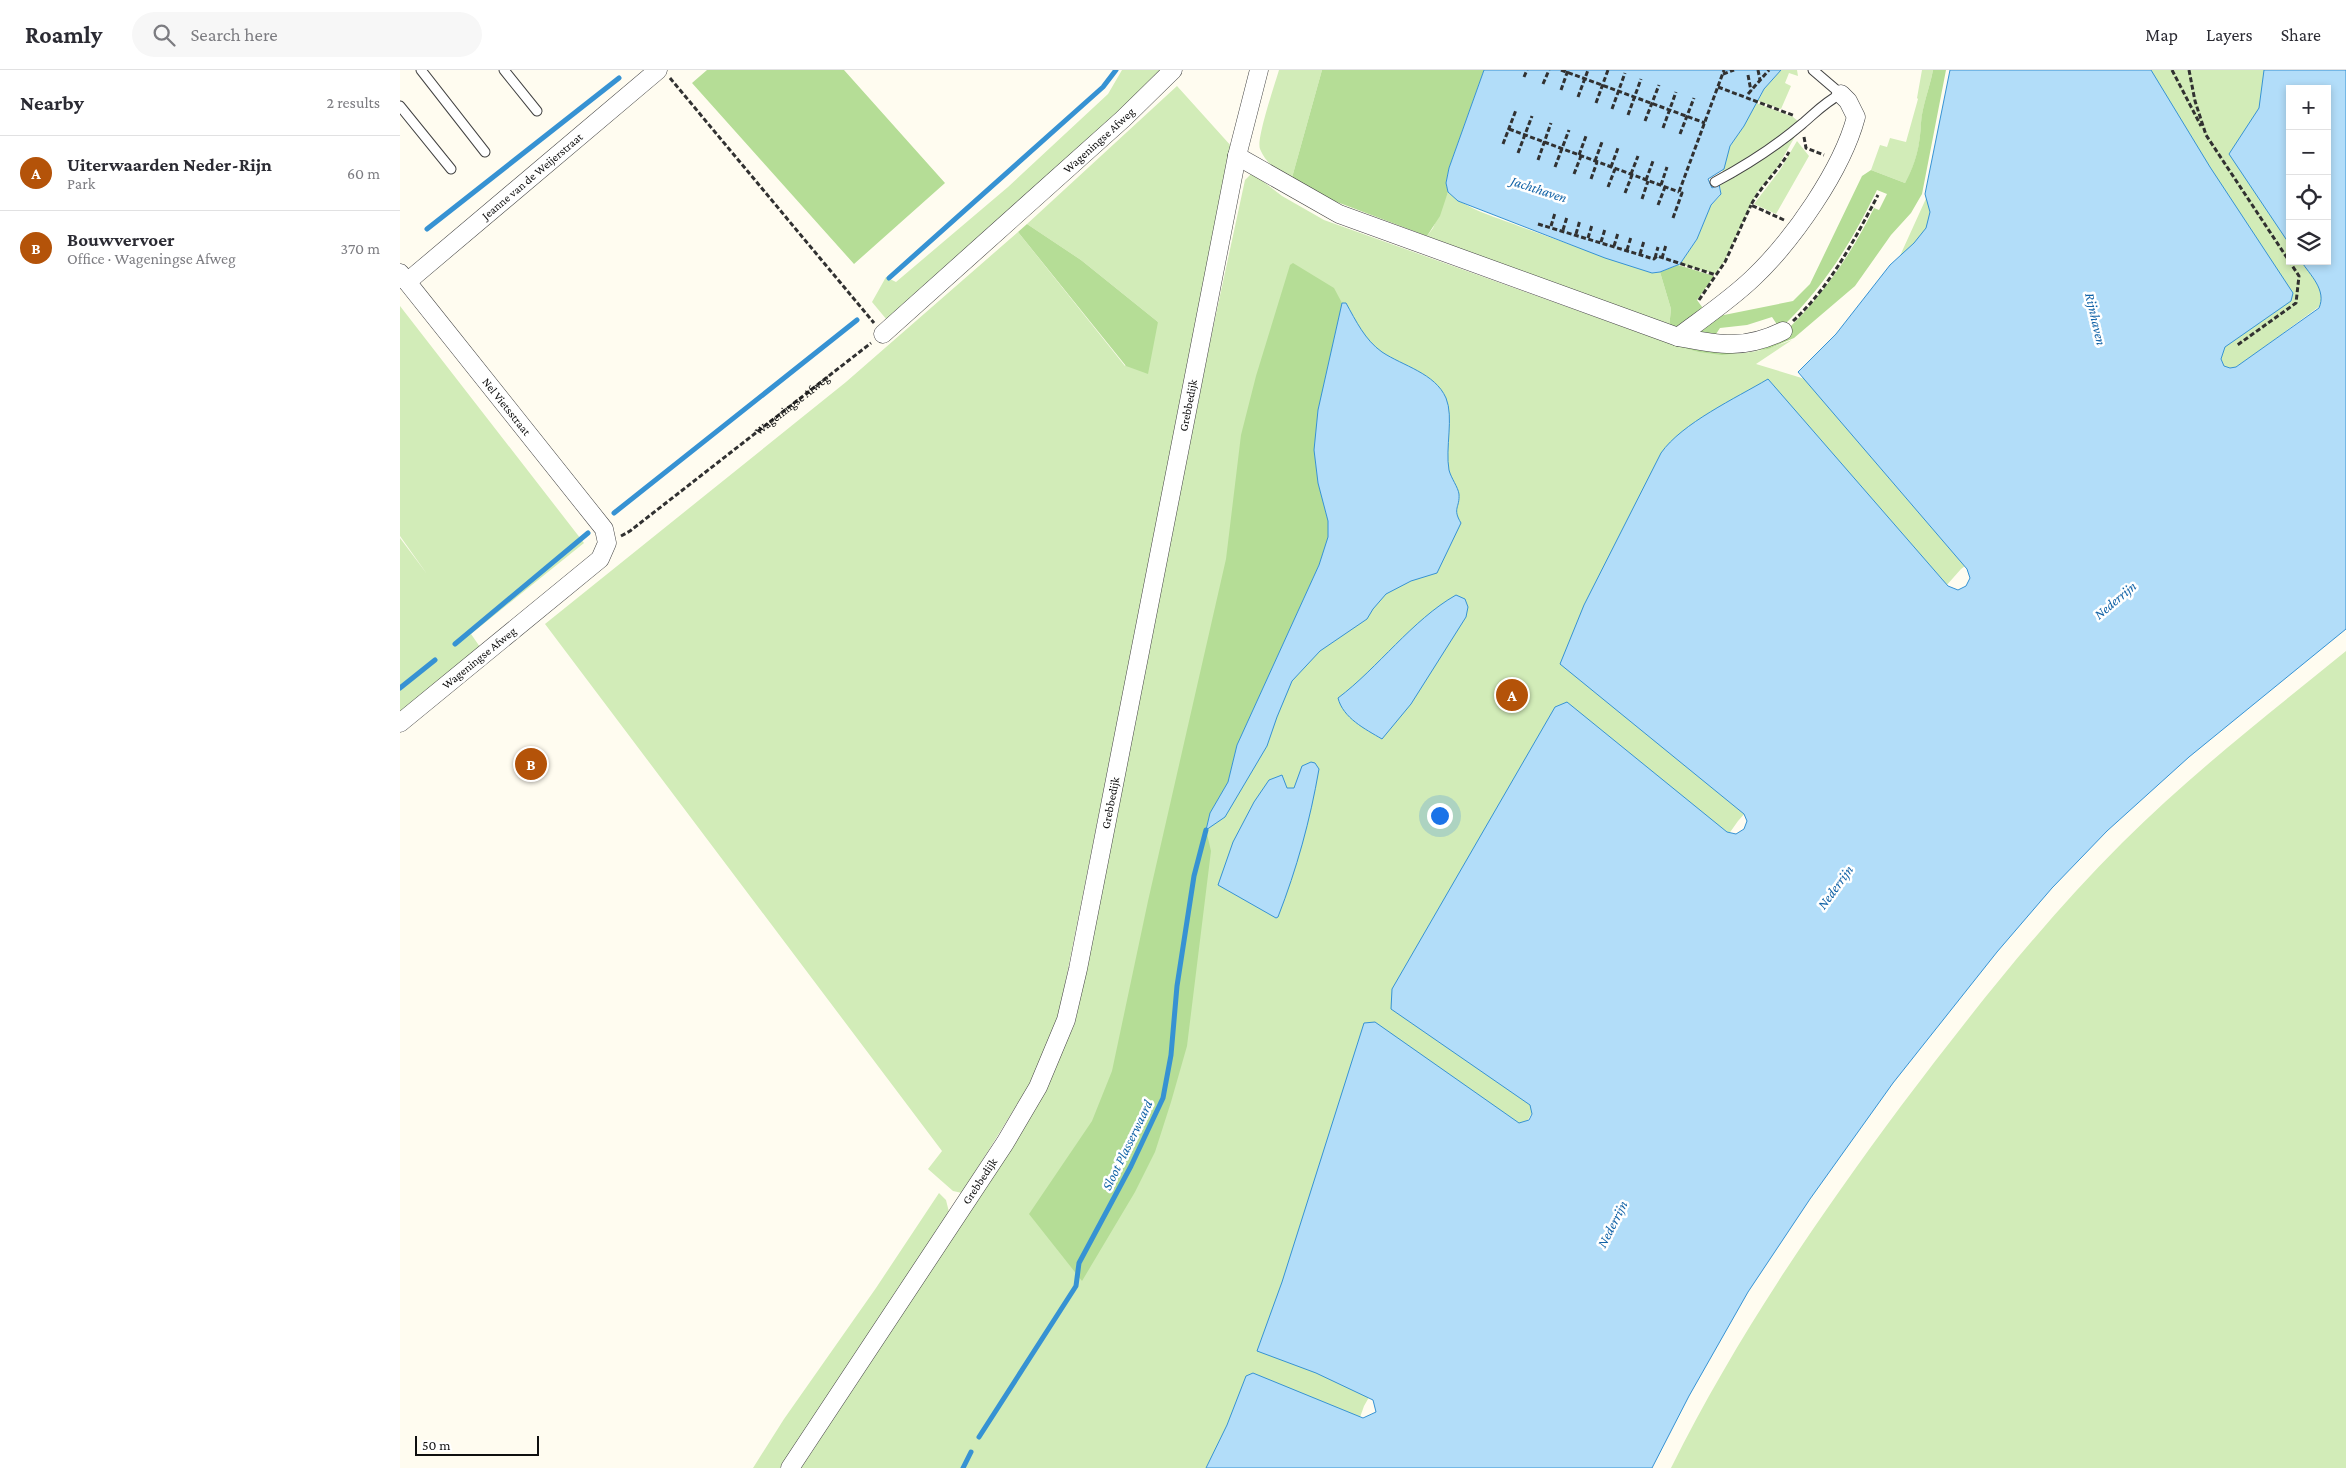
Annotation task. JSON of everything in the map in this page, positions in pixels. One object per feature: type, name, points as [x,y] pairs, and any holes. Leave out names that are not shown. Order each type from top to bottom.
[{"type":"street","name":"Wageningse Afweg","points":[[883,334],[1123,119],[1173,70]]},
{"type":"street","name":"Grebbedijk","points":[[790,1468],[1005,1142],[1038,1087],[1066,1020],[1078,969],[1237,156],[1258,70]]},
{"type":"street","name":"Jeanne van de Weijerstraat","points":[[404,278],[664,74]]},
{"type":"street","points":[[1678,337],[1753,278],[1795,228],[1826,184],[1851,136],[1856,116],[1848,101],[1841,94]]},
{"type":"street","points":[[1237,156],[1339,214],[1678,337],[1730,346],[1757,342],[1783,330]]},
{"type":"street","name":"Nel Vietsstraat","points":[[404,278],[604,529],[607,543]]},
{"type":"street","name":"Wageningse Afweg","points":[[400,723],[600,559],[607,543]]},
{"type":"lane","points":[[421,70],[485,152]]},
{"type":"lane","points":[[504,70],[537,111]]},
{"type":"lane","points":[[1715,182],[1766,152],[1802,124],[1824,103],[1841,94],[1813,70]]},
{"type":"lane","points":[[400,106],[451,169]]},
{"type":"path","points":[[1524,77],[1527,70]]},
{"type":"path","points":[[1544,84],[1549,70]]},
{"type":"path","points":[[1561,70],[1705,123]]},
{"type":"path","points":[[1578,97],[1588,70]]},
{"type":"path","points":[[1596,103],[1608,70]]},
{"type":"path","points":[[1679,192],[1724,72],[1734,70]]},
{"type":"path","points":[[1758,70],[1760,80]]},
{"type":"path","points":[[1748,75],[1750,93],[1769,70]]},
{"type":"path","points":[[2172,70],[2206,135],[2298,276],[2296,304],[2236,346]]},
{"type":"path","points":[[2189,70],[2195,101],[2206,135]]},
{"type":"path","points":[[1561,90],[1568,71]]},
{"type":"path","points":[[1612,109],[1625,73]]},
{"type":"path","points":[[664,74],[883,334]]},
{"type":"path","points":[[1628,115],[1641,79]]},
{"type":"path","points":[[1645,121],[1659,85]]},
{"type":"path","points":[[1718,87],[1773,108]]},
{"type":"path","points":[[1663,128],[1676,92]]},
{"type":"path","points":[[1680,134],[1694,98]]},
{"type":"path","points":[[1503,144],[1516,110]]},
{"type":"path","points":[[1518,153],[1532,116]]},
{"type":"path","points":[[1538,160],[1551,124]]},
{"type":"path","points":[[1509,129],[1682,193],[1673,218]]},
{"type":"path","points":[[1555,167],[1569,130]]},
{"type":"path","points":[[1574,174],[1586,136]]},
{"type":"path","points":[[1591,179],[1602,142]]},
{"type":"path","points":[[1608,187],[1618,148]]},
{"type":"path","points":[[1538,224],[1551,226],[1654,259],[1657,256],[1716,275],[1725,262],[1751,205],[1758,193],[1779,169],[1790,148]]},
{"type":"path","points":[[1625,193],[1638,156]]},
{"type":"path","points":[[1642,199],[1653,161]]},
{"type":"path","points":[[1658,205],[1668,167]]},
{"type":"path","points":[[1783,330],[1798,317],[1831,276],[1862,227],[1878,195]]},
{"type":"path","points":[[1751,205],[1780,218],[1795,228]]},
{"type":"path","points":[[1551,226],[1555,213]]},
{"type":"path","points":[[1563,230],[1567,217]]},
{"type":"path","points":[[1576,234],[1580,220]]},
{"type":"path","points":[[1588,238],[1592,225]]},
{"type":"path","points":[[1600,242],[1605,229]]},
{"type":"path","points":[[1614,246],[1618,233]]},
{"type":"path","points":[[1627,250],[1631,237]]},
{"type":"path","points":[[1640,254],[1644,241]]},
{"type":"path","points":[[1662,258],[1666,245]]},
{"type":"path","points":[[1654,259],[1658,247]]},
{"type":"path","name":"Wageningse Afweg","points":[[607,543],[630,531],[883,334]]},
{"type":"green space","points":[[707,70],[844,70],[945,183],[854,264],[692,83]]},
{"type":"green space","points":[[1122,70],[1162,70],[1155,79],[887,320],[872,302],[886,277],[896,282],[1008,187],[1108,94]]},
{"type":"green space","points":[[1279,70],[1322,70],[1293,174],[1293,182],[1270,164],[1260,149],[1263,123]]},
{"type":"green space","points":[[1322,70],[1484,70],[1449,168],[1446,183],[1448,192],[1440,216],[1427,236],[1313,193],[1293,182],[1293,174]]},
{"type":"green space","points":[[1781,70],[1797,70],[1798,76],[1789,73],[1785,83],[1791,86],[1781,109],[1758,101],[1764,89]]},
{"type":"green space","points":[[1922,70],[1933,70],[1923,110],[1917,154],[1905,183],[1871,170],[1880,145],[1887,147],[1890,138],[1906,142],[1918,99]]},
{"type":"green space","points":[[1933,70],[1946,70],[1922,194],[1911,213],[1891,235],[1855,286],[1794,338],[1768,349],[1722,355],[1699,352],[1667,343],[1787,330],[1800,317],[1836,273],[1874,208],[1879,210],[1887,194],[1877,190],[1836,263],[1811,296],[1782,327],[1778,326],[1772,317],[1747,325],[1720,328],[1714,337],[1697,332],[1719,316],[1793,301],[1810,284],[1862,176],[1871,170],[1905,183],[1917,154],[1923,110]]},
{"type":"green space","points":[[1976,70],[2346,70],[2331,229],[2331,85],[2286,85],[2286,265],[2328,265],[2324,303],[1961,569],[1738,821],[1534,1109],[1364,1406],[1342,1468],[801,1468],[1013,1146],[1044,1093],[1075,1023],[1210,342],[1245,180],[1252,173],[1282,196],[1324,220],[1674,345],[1720,353],[1746,353],[1792,340],[1756,364],[1805,379],[1894,269],[1959,126]]},
{"type":"green space","points":[[1177,86],[1232,147],[1058,1019],[1029,1085],[962,1193],[953,1191],[928,1169],[942,1151],[545,624],[846,382],[1018,232],[1125,366],[1158,322],[1081,260],[1027,224]]},
{"type":"green space","points":[[1756,103],[1793,117],[1799,122],[1763,150],[1724,174],[1722,170],[1730,146],[1744,126]]},
{"type":"green space","points":[[1797,133],[1777,168],[1757,192],[1724,262],[1715,274],[1680,264],[1696,241],[1711,205],[1720,196],[1719,184]]},
{"type":"green space","points":[[1797,141],[1809,156],[1776,214],[1754,204],[1780,170]]},
{"type":"green space","points":[[1448,192],[1464,204],[1494,217],[1636,268],[1652,273],[1660,272],[1671,309],[1669,328],[1427,236],[1433,228]]},
{"type":"green space","points":[[1027,224],[1081,260],[1158,322],[1148,374],[1126,366],[1018,232]]},
{"type":"green space","points":[[1293,263],[1334,288],[1342,303],[1318,410],[1314,450],[1318,483],[1328,521],[1328,537],[1319,565],[1237,745],[1228,782],[1210,813],[1206,830],[1211,851],[1187,1046],[1155,1152],[1135,1192],[1082,1281],[1029,1214],[1092,1121],[1112,1071],[1148,901],[1226,559],[1241,435],[1256,376],[1290,265]]},
{"type":"green space","points":[[1678,265],[1714,276],[1697,300],[1705,311],[1680,326],[1669,328],[1671,309],[1660,272]]},
{"type":"green space","points":[[400,306],[584,543],[471,634],[480,647],[400,713],[400,538],[427,574],[400,536]]},
{"type":"green space","points":[[2346,651],[2346,1468],[1671,1468],[1749,1327],[1807,1238],[1901,1106],[2007,971],[2063,905],[2148,817],[2231,744]]},
{"type":"green space","points":[[939,1193],[946,1200],[949,1212],[780,1468],[753,1468],[784,1419],[876,1288]]},
{"type":"water","name":"Jachthaven","points":[[1484,70],[1781,70],[1764,89],[1744,126],[1730,146],[1724,169],[1708,179],[1712,188],[1719,184],[1721,194],[1711,205],[1697,239],[1680,264],[1652,273],[1605,258],[1458,201],[1448,192],[1446,183],[1449,168]]},
{"type":"water","points":[[1950,70],[2151,70],[2210,167],[2293,293],[2291,301],[2225,347],[2221,359],[2224,366],[2236,367],[2319,308],[2321,295],[2319,289],[2304,265],[2331,265],[2331,85],[2286,85],[2286,239],[2229,154],[2259,108],[2264,70],[2346,70],[2346,629],[2189,757],[2107,831],[2052,888],[1997,952],[1893,1083],[1810,1199],[1748,1292],[1689,1396],[1652,1468],[1206,1468],[1227,1425],[1246,1376],[1253,1373],[1363,1418],[1376,1412],[1373,1400],[1316,1373],[1257,1351],[1282,1282],[1364,1023],[1375,1022],[1519,1123],[1529,1120],[1532,1114],[1530,1105],[1391,1009],[1392,989],[1555,707],[1567,702],[1727,832],[1736,834],[1744,829],[1747,821],[1744,814],[1560,664],[1584,605],[1661,453],[1670,442],[1682,431],[1710,412],[1768,379],[1948,586],[1958,590],[1966,586],[1970,578],[1967,569],[1798,372],[1836,334],[1890,265],[1914,243],[1926,228],[1930,212],[1925,194]]},
{"type":"water","points":[[1342,303],[1346,303],[1361,330],[1376,347],[1390,357],[1426,376],[1441,389],[1446,398],[1449,414],[1449,470],[1459,494],[1457,514],[1461,523],[1437,573],[1411,581],[1386,594],[1367,619],[1320,651],[1292,681],[1267,746],[1225,817],[1206,830],[1210,813],[1228,782],[1237,745],[1319,565],[1328,537],[1328,521],[1318,483],[1314,450],[1318,410]]},
{"type":"water","points":[[1456,595],[1465,599],[1468,607],[1466,617],[1411,704],[1382,739],[1355,722],[1345,711],[1338,698],[1425,617]]},
{"type":"water","points":[[1311,762],[1315,763],[1319,769],[1311,807],[1291,881],[1276,918],[1218,885],[1233,842],[1254,802],[1269,780],[1282,775],[1287,788],[1294,788],[1302,766]]},
{"type":"waterway","points":[[889,278],[1103,87],[1116,70]]},
{"type":"waterway","points":[[427,229],[619,78]]},
{"type":"waterway","points":[[614,513],[857,320]]},
{"type":"waterway","points":[[455,644],[588,533]]},
{"type":"waterway","points":[[400,688],[435,660]]},
{"type":"waterway","name":"Sloot Plasserwaard","points":[[979,1437],[1076,1286],[1079,1263],[1131,1166],[1163,1098],[1171,1055],[1177,986],[1194,876],[1206,830]]},
{"type":"waterway","name":"Sloot Plasserwaard","points":[[963,1468],[971,1452]]},
{"type":"place","name":"Uiterwaarden Neder-Rijn","points":[[1512,695]]},
{"type":"place","name":"Bouwvervoer","points":[[531,764]]},
{"type":"water label","name":"Rijnhaven","points":[[2096,319]]},
{"type":"water label","name":"Nederrijn","points":[[2115,600]]},
{"type":"water label","name":"Nederrijn","points":[[1835,887]]},
{"type":"water label","name":"Nederrijn","points":[[1612,1224]]}]
